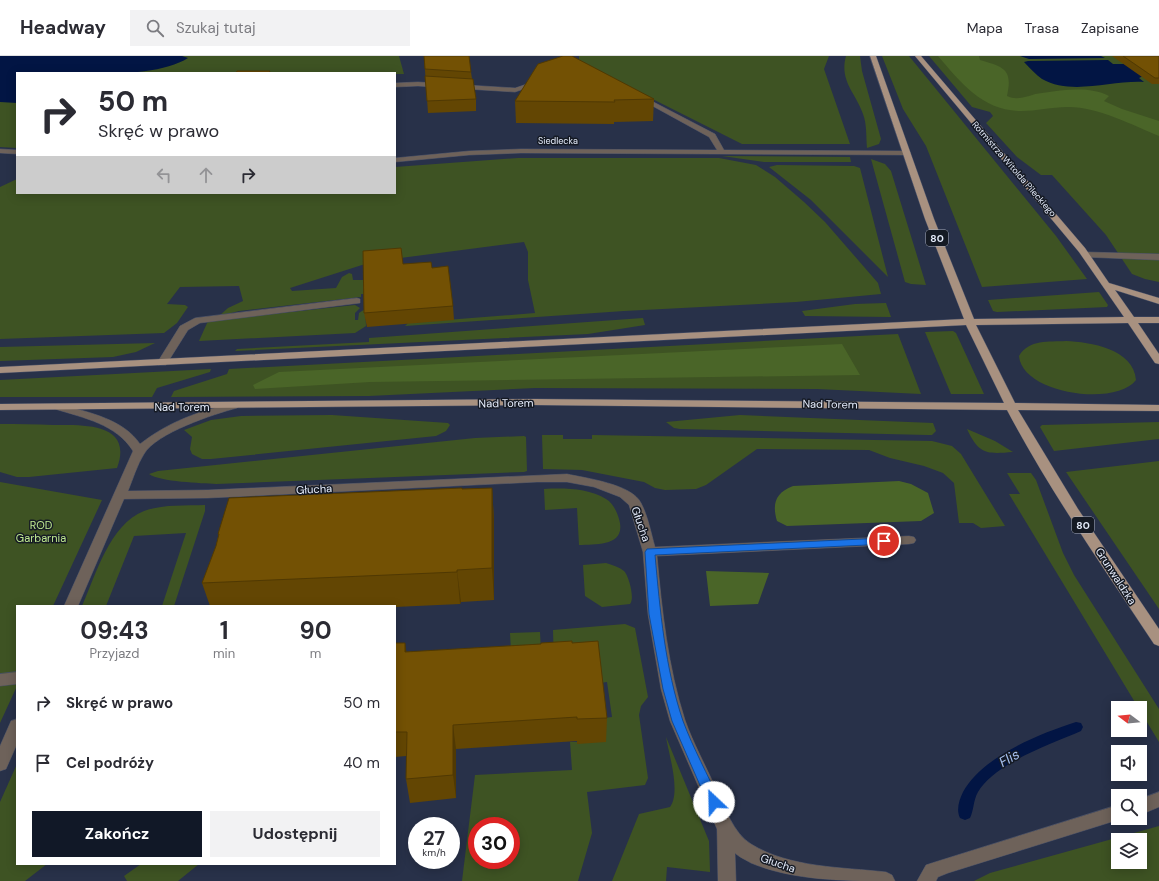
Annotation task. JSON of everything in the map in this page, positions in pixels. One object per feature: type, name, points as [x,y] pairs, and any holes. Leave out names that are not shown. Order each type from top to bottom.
[{"type":"main road","name":"80","points":[[873,56],[953,282],[969,322],[1012,408]]},
{"type":"main road","name":"Rotmistrza Witolda Pileckiego","points":[[918,56],[1086,255],[1133,321],[1159,361]]},
{"type":"main road","points":[[1108,285],[1159,301]]},
{"type":"main road","points":[[0,370],[969,322],[1159,320]]},
{"type":"main road","name":"Nad Torem","points":[[0,407],[550,402],[790,403],[1012,408],[1159,408]]},
{"type":"main road","name":"Grunwaldzka","points":[[1012,408],[1056,483],[1159,640]]},
{"type":"street","points":[[396,85],[418,84],[515,90],[542,80]]},
{"type":"street","points":[[635,94],[712,136],[722,152]]},
{"type":"street","points":[[0,151],[16,152]]},
{"type":"street","name":"Siedlecka","points":[[396,160],[469,153],[521,151],[908,153]]},
{"type":"street","points":[[1086,255],[1159,257]]},
{"type":"street","points":[[162,363],[184,328],[198,320],[357,301]]},
{"type":"street","points":[[71,605],[139,451],[152,440],[185,420],[207,412],[233,406]]},
{"type":"street","points":[[59,407],[98,419],[123,431],[133,440],[139,451]]},
{"type":"street","name":"Głucha","points":[[120,495],[208,494],[537,478],[567,478],[597,484],[624,494],[635,503],[650,552],[655,614],[669,689],[678,721],[726,829],[743,849],[766,862],[795,870],[886,881]]},
{"type":"street","points":[[650,552],[909,540]]},
{"type":"street","points":[[0,680],[16,678]]},
{"type":"street","points":[[0,764],[16,728]]},
{"type":"street","points":[[1147,804],[1159,799]]},
{"type":"street","points":[[926,881],[932,871],[948,865],[1111,815]]},
{"type":"street","points":[[726,829],[727,881]]},
{"type":"green space","points":[[0,56],[399,56],[404,74],[396,74],[396,72],[16,72],[16,148],[0,147]]},
{"type":"green space","points":[[579,56],[829,56],[824,69],[850,144],[742,144],[579,62]]},
{"type":"green space","points":[[846,56],[860,56],[862,71],[881,139],[879,144],[867,148],[864,118],[846,80],[844,65]]},
{"type":"green space","points":[[882,56],[909,56],[1056,236],[1087,279],[982,287],[926,146],[903,109]]},
{"type":"green space","points":[[929,56],[1123,56],[1159,81],[1159,282],[1132,274],[1106,235],[1052,175],[1041,175],[1017,157],[986,123],[993,116],[990,112],[972,107]]},
{"type":"green space","points":[[938,56],[979,56],[980,60],[1001,67],[1005,70],[1009,80],[1007,96],[1011,98],[1020,98],[1068,90],[1085,90],[1101,93],[1109,96],[1104,101],[1122,109],[1159,121],[1159,136],[1114,117],[1090,110],[1067,107],[1021,111],[1007,110],[995,106],[974,94],[955,76]]},
{"type":"green space","points":[[722,156],[850,157],[851,162],[764,162]]},
{"type":"green space","points":[[518,158],[719,158],[756,165],[775,177],[825,222],[878,283],[881,294],[796,302],[624,311],[405,326],[408,323],[535,313],[528,280],[528,252],[524,242],[385,260],[362,265],[290,288],[292,291],[336,288],[342,277],[349,273],[352,274],[353,280],[365,280],[364,294],[361,294],[361,297],[239,311],[219,316],[228,308],[243,301],[239,286],[180,287],[167,304],[185,305],[188,307],[177,323],[164,333],[0,339],[0,187],[16,179],[16,194],[396,194],[396,167]]},
{"type":"green space","points":[[871,159],[885,164],[891,171],[926,285],[905,282]]},
{"type":"green space","points":[[777,165],[854,166],[860,168],[888,277],[811,200],[769,167]]},
{"type":"green space","points":[[1099,292],[1108,305],[1107,307],[997,312],[993,311],[988,300]]},
{"type":"green space","points":[[886,303],[891,317],[805,316],[802,311],[855,304]]},
{"type":"green space","points":[[355,305],[360,308],[355,313],[355,320],[358,320],[359,313],[365,309],[366,326],[355,333],[199,341],[208,321]]},
{"type":"green space","points":[[643,318],[645,325],[588,334],[235,351],[237,349],[369,342],[369,338]]},
{"type":"green space","points":[[953,331],[956,333],[984,394],[951,394],[925,332]]},
{"type":"green space","points":[[898,334],[921,394],[817,389],[535,388],[369,396],[171,397],[174,391],[227,374],[229,369]]},
{"type":"green space","points":[[1066,341],[1087,343],[1109,349],[1119,354],[1128,361],[1133,369],[1136,380],[1125,388],[1110,393],[1091,394],[1071,392],[1052,387],[1036,380],[1024,369],[1019,356],[1028,347],[1040,342]]},
{"type":"green space","points":[[155,343],[136,352],[113,357],[0,361],[0,347]]},
{"type":"green space","points":[[842,344],[860,375],[370,382],[255,389],[253,385],[279,372]]},
{"type":"green space","points":[[211,369],[210,372],[157,388],[152,397],[0,397],[0,380]]},
{"type":"green space","points":[[332,415],[448,423],[450,425],[446,431],[436,436],[211,459],[202,459],[192,454],[190,449],[192,437],[184,430],[211,420],[241,416]]},
{"type":"green space","points":[[740,415],[933,423],[936,431],[932,435],[928,435],[680,429],[674,428],[666,422]]},
{"type":"green space","points":[[1159,422],[1159,439],[1054,451],[1040,427],[1042,425]]},
{"type":"green space","points":[[0,424],[78,425],[102,429],[112,434],[118,442],[120,453],[117,468],[29,477],[17,477],[0,472]]},
{"type":"green space","points":[[967,429],[995,441],[1013,452],[997,453],[985,451],[980,448],[971,438]]},
{"type":"green space","points":[[542,435],[563,435],[563,439],[592,439],[592,435],[932,441],[952,446],[961,454],[1005,526],[981,528],[973,523],[959,523],[954,483],[943,473],[924,466],[890,458],[869,450],[757,449],[706,485],[696,489],[665,490],[655,488],[644,482],[582,470],[543,469]]},
{"type":"green space","points":[[526,437],[527,471],[524,472],[216,484],[192,483],[162,479],[149,474],[158,471],[475,438]]},
{"type":"green space","points":[[1159,461],[1159,609],[1066,472]]},
{"type":"green space","points":[[1007,473],[1031,473],[1036,480],[1063,553],[1074,575],[1159,709],[1159,742],[1147,722],[1147,701],[1134,701],[1009,494],[1020,494]]},
{"type":"green space","points":[[899,481],[911,484],[928,493],[934,513],[921,521],[787,526],[777,521],[775,509],[776,500],[782,492],[793,486]]},
{"type":"green space","name":"ROD Garbarnia","points":[[0,482],[102,500],[53,605],[16,605],[16,688],[0,723]]},
{"type":"green space","points":[[544,489],[584,491],[599,495],[606,499],[613,505],[618,516],[620,528],[619,534],[615,539],[609,542],[579,545],[577,508],[545,510]]},
{"type":"green space","points":[[205,505],[205,511],[174,605],[162,605],[186,533],[134,536],[106,605],[82,605],[105,552],[122,527],[132,518],[144,511],[159,507]]},
{"type":"green space","points":[[606,563],[620,568],[626,574],[632,593],[630,604],[602,607],[585,596],[583,565]]},
{"type":"green space","points":[[706,571],[769,573],[758,604],[710,606]]},
{"type":"green space","points":[[625,624],[635,628],[648,697],[641,706],[639,715],[648,778],[645,785],[587,792],[592,833],[578,881],[462,881],[468,832],[468,869],[520,869],[520,817],[470,817],[475,775],[572,770],[570,742],[577,743],[604,718],[612,717],[607,682],[600,683],[554,666],[553,630]]},
{"type":"green space","points":[[540,632],[542,672],[512,670],[510,633]]},
{"type":"green space","points":[[666,737],[709,841],[710,872],[667,867],[666,881],[612,881],[639,814],[670,807],[673,800],[673,773]]},
{"type":"green space","points":[[16,766],[16,865],[46,865],[25,881],[0,881],[0,802]]},
{"type":"green space","points":[[1159,826],[1159,881],[974,881],[990,873],[1111,839],[1111,869],[1147,869],[1147,833],[1134,833]]},
{"type":"green space","points":[[140,865],[198,865],[178,881],[127,881],[124,876]]},
{"type":"water","points":[[0,56],[182,56],[188,58],[172,65],[137,72],[16,72],[16,103],[0,102]]},
{"type":"water","points":[[1020,56],[1101,56],[1105,58],[1029,59]]},
{"type":"water","points":[[1108,60],[1113,64],[1127,64],[1143,76],[1139,78],[1144,82],[1079,87],[1054,84],[1042,79],[1024,62],[1028,61]]},
{"type":"building","points":[[424,56],[469,56],[471,72],[425,69]]},
{"type":"building","points":[[563,56],[572,56],[654,99],[614,100],[615,102],[515,101],[538,64]]},
{"type":"building","points":[[1123,56],[1159,56],[1159,78],[1155,78]]},
{"type":"building","points":[[237,71],[270,71],[270,72]]},
{"type":"building","points":[[425,76],[473,79],[476,99],[427,101]]},
{"type":"building","points":[[401,248],[403,264],[431,262],[432,268],[448,266],[453,306],[364,313],[363,251]]},
{"type":"building","points":[[492,488],[492,568],[457,570],[457,572],[202,583],[216,546],[218,534],[229,498]]},
{"type":"building","points":[[598,641],[607,718],[577,719],[577,717],[453,725],[453,775],[406,779],[407,732],[396,732],[396,643],[405,643],[405,652],[541,643]]},
{"type":"waterway","name":"Flis","points":[[965,814],[967,799],[974,786],[985,774],[998,764],[1014,755],[1076,727]]},
{"type":"route","points":[[714,802],[678,721],[669,689],[655,614],[650,552],[884,541]]}]
